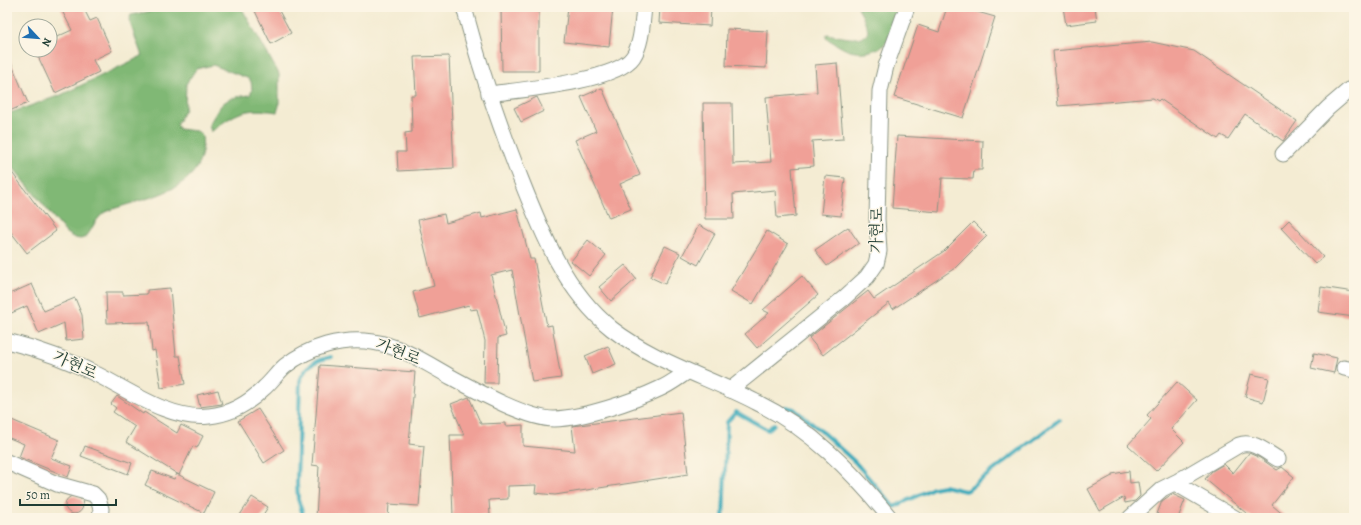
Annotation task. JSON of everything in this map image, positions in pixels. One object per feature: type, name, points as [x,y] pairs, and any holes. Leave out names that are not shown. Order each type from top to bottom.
[{"type":"street","points":[[464,7],[478,61],[489,94],[534,213],[560,267],[583,302],[612,328],[648,352],[687,372],[756,402],[781,416],[818,441],[862,484],[890,518]]},
{"type":"street","points":[[489,94],[563,85],[593,77],[618,68],[632,59],[639,45],[644,7]]},
{"type":"street","name":"가현로","points":[[730,390],[844,298],[867,277],[876,264],[879,252],[877,219],[880,92],[886,66],[907,7]]},
{"type":"street","points":[[1283,154],[1334,102],[1354,88]]},
{"type":"street","name":"가현로","points":[[7,341],[30,346],[69,361],[155,405],[193,416],[207,417],[224,414],[244,404],[264,388],[284,367],[305,352],[326,344],[348,341],[372,341],[391,346],[412,355],[452,378],[515,408],[554,419],[588,414],[629,400],[659,389],[687,372]]},
{"type":"street","points":[[1130,518],[1162,489],[1246,442],[1253,444],[1278,459]]},
{"type":"street","points":[[7,462],[56,484],[93,494],[98,499],[101,509],[100,518]]},
{"type":"street","points":[[1175,482],[1235,518]]},
{"type":"green space","points":[[172,7],[241,7],[279,74],[279,106],[277,112],[257,110],[241,113],[227,120],[211,132],[209,125],[224,102],[241,96],[250,95],[252,90],[251,81],[247,78],[213,65],[196,69],[186,84],[185,109],[177,124],[179,129],[197,131],[202,135],[201,154],[195,169],[185,181],[171,189],[155,196],[105,212],[85,238],[74,238],[66,233],[7,160],[7,114],[61,95],[142,56],[129,20],[131,15]]},
{"type":"green space","points":[[858,7],[900,7],[893,34],[885,44],[879,48],[867,52],[854,52],[844,49],[826,38],[827,34],[859,38],[868,34],[867,26]]},
{"type":"building","points":[[60,7],[83,7],[90,21],[97,18],[112,51],[93,60],[99,72],[55,93],[39,58],[58,58],[58,36],[72,30]]},
{"type":"building","points":[[253,7],[277,7],[291,33],[271,44]]},
{"type":"building","points":[[501,7],[539,7],[539,71],[502,71]]},
{"type":"building","points":[[568,7],[613,7],[609,47],[564,42]]},
{"type":"building","points":[[660,7],[711,7],[710,26],[659,23]]},
{"type":"building","points":[[947,7],[960,7],[995,17],[963,118],[894,97],[918,25],[939,32]]},
{"type":"building","points":[[1063,7],[1095,7],[1097,21],[1066,25]]},
{"type":"building","points":[[727,29],[768,31],[766,68],[726,66]]},
{"type":"building","points":[[1152,42],[1194,51],[1297,121],[1283,141],[1245,114],[1228,139],[1221,135],[1218,139],[1160,99],[1158,101],[1153,98],[1058,106],[1053,51]]},
{"type":"building","points":[[7,53],[28,103],[7,112]]},
{"type":"building","points":[[449,56],[454,168],[398,171],[397,152],[406,152],[405,133],[412,132],[411,95],[416,95],[414,57]]},
{"type":"building","points":[[837,63],[843,139],[812,141],[814,166],[792,168],[796,216],[777,218],[775,190],[733,194],[734,219],[705,219],[703,103],[732,103],[733,164],[771,162],[766,97],[817,92],[815,65]]},
{"type":"building","points":[[602,88],[640,175],[620,184],[631,209],[609,218],[575,140],[596,131],[581,97]]},
{"type":"building","points":[[537,97],[544,111],[521,122],[514,108]]},
{"type":"building","points":[[897,136],[983,141],[982,170],[974,170],[973,179],[942,178],[939,212],[892,208]]},
{"type":"building","points":[[7,166],[56,231],[27,253],[7,227]]},
{"type":"building","points":[[825,176],[845,178],[841,216],[821,214]]},
{"type":"building","points":[[517,209],[530,259],[534,259],[547,326],[552,325],[561,378],[532,382],[512,270],[491,275],[506,336],[498,338],[497,383],[484,383],[485,341],[477,309],[470,310],[469,305],[420,318],[413,292],[434,286],[418,220],[444,214],[446,223],[481,213],[482,218]]},
{"type":"building","points":[[1289,220],[1323,257],[1315,264],[1281,228]]},
{"type":"building","points":[[973,222],[987,236],[955,268],[893,309],[889,303],[823,355],[809,338],[868,291],[874,299],[944,251]]},
{"type":"building","points":[[699,225],[715,234],[698,265],[682,256]]},
{"type":"building","points":[[848,227],[859,243],[827,266],[815,250]]},
{"type":"building","points":[[767,231],[788,244],[753,304],[731,291]]},
{"type":"building","points":[[588,240],[606,255],[589,276],[571,261]]},
{"type":"building","points":[[665,246],[680,253],[665,284],[650,277]]},
{"type":"building","points":[[625,265],[636,279],[611,301],[599,287]]},
{"type":"building","points":[[802,276],[818,295],[757,348],[745,334],[769,313],[763,310]]},
{"type":"building","points":[[32,284],[44,311],[75,298],[82,315],[84,339],[66,341],[64,323],[39,334],[27,306],[7,315],[7,295]]},
{"type":"building","points":[[1321,287],[1354,292],[1354,317],[1318,312]]},
{"type":"building","points":[[170,288],[176,356],[180,356],[185,384],[161,388],[155,350],[152,351],[149,322],[107,323],[106,292],[123,292],[123,295],[147,294],[147,290]]},
{"type":"building","points":[[608,346],[616,364],[592,374],[585,356]]},
{"type":"building","points":[[1314,353],[1337,358],[1334,373],[1311,368]]},
{"type":"building","points":[[320,365],[415,372],[409,444],[424,446],[419,506],[389,504],[388,518],[316,518],[319,466],[312,465]]},
{"type":"building","points":[[1251,374],[1269,378],[1263,402],[1245,397]]},
{"type":"building","points":[[1177,382],[1197,400],[1171,429],[1184,442],[1156,471],[1128,445],[1151,419],[1147,415]]},
{"type":"building","points":[[218,390],[222,404],[200,407],[197,395]]},
{"type":"building","points":[[117,396],[143,414],[144,412],[177,433],[181,425],[203,436],[197,448],[193,446],[179,475],[126,442],[135,427],[113,412],[116,408],[111,404]]},
{"type":"building","points":[[469,397],[481,424],[506,423],[506,426],[523,425],[523,446],[575,451],[572,426],[681,412],[688,474],[555,495],[535,493],[536,485],[508,486],[508,499],[489,500],[490,515],[453,516],[450,435],[464,435],[451,404]]},
{"type":"building","points":[[258,409],[284,450],[264,463],[238,421]]},
{"type":"building","points":[[7,418],[59,440],[51,458],[72,466],[68,477],[19,457],[24,444],[7,437]]},
{"type":"building","points":[[85,446],[132,463],[128,474],[81,456]]},
{"type":"building","points":[[1249,453],[1260,458],[1277,470],[1282,467],[1294,477],[1272,505],[1287,518],[1252,518],[1205,479],[1212,471],[1224,464],[1233,473]]},
{"type":"building","points":[[152,471],[174,479],[177,474],[214,492],[204,513],[145,485]]},
{"type":"building","points":[[1129,471],[1130,483],[1138,482],[1140,496],[1135,501],[1125,503],[1124,497],[1100,511],[1088,489],[1112,476],[1112,474]]},
{"type":"building","points":[[1172,494],[1185,500],[1178,518],[1166,518],[1157,514],[1162,501]]},
{"type":"building","points":[[74,496],[80,499],[83,505],[80,511],[74,514],[68,511],[65,505],[68,499]]},
{"type":"building","points":[[252,497],[268,507],[261,518],[238,518]]},
{"type":"waterway","points":[[304,518],[298,499],[297,484],[300,381],[305,371],[311,364],[331,357]]},
{"type":"waterway","points":[[784,408],[794,409],[821,431],[855,462],[894,507],[933,488],[944,486],[965,491],[968,490],[1059,420]]},
{"type":"waterway","points":[[723,518],[727,422],[736,412],[768,430],[774,424]]}]
